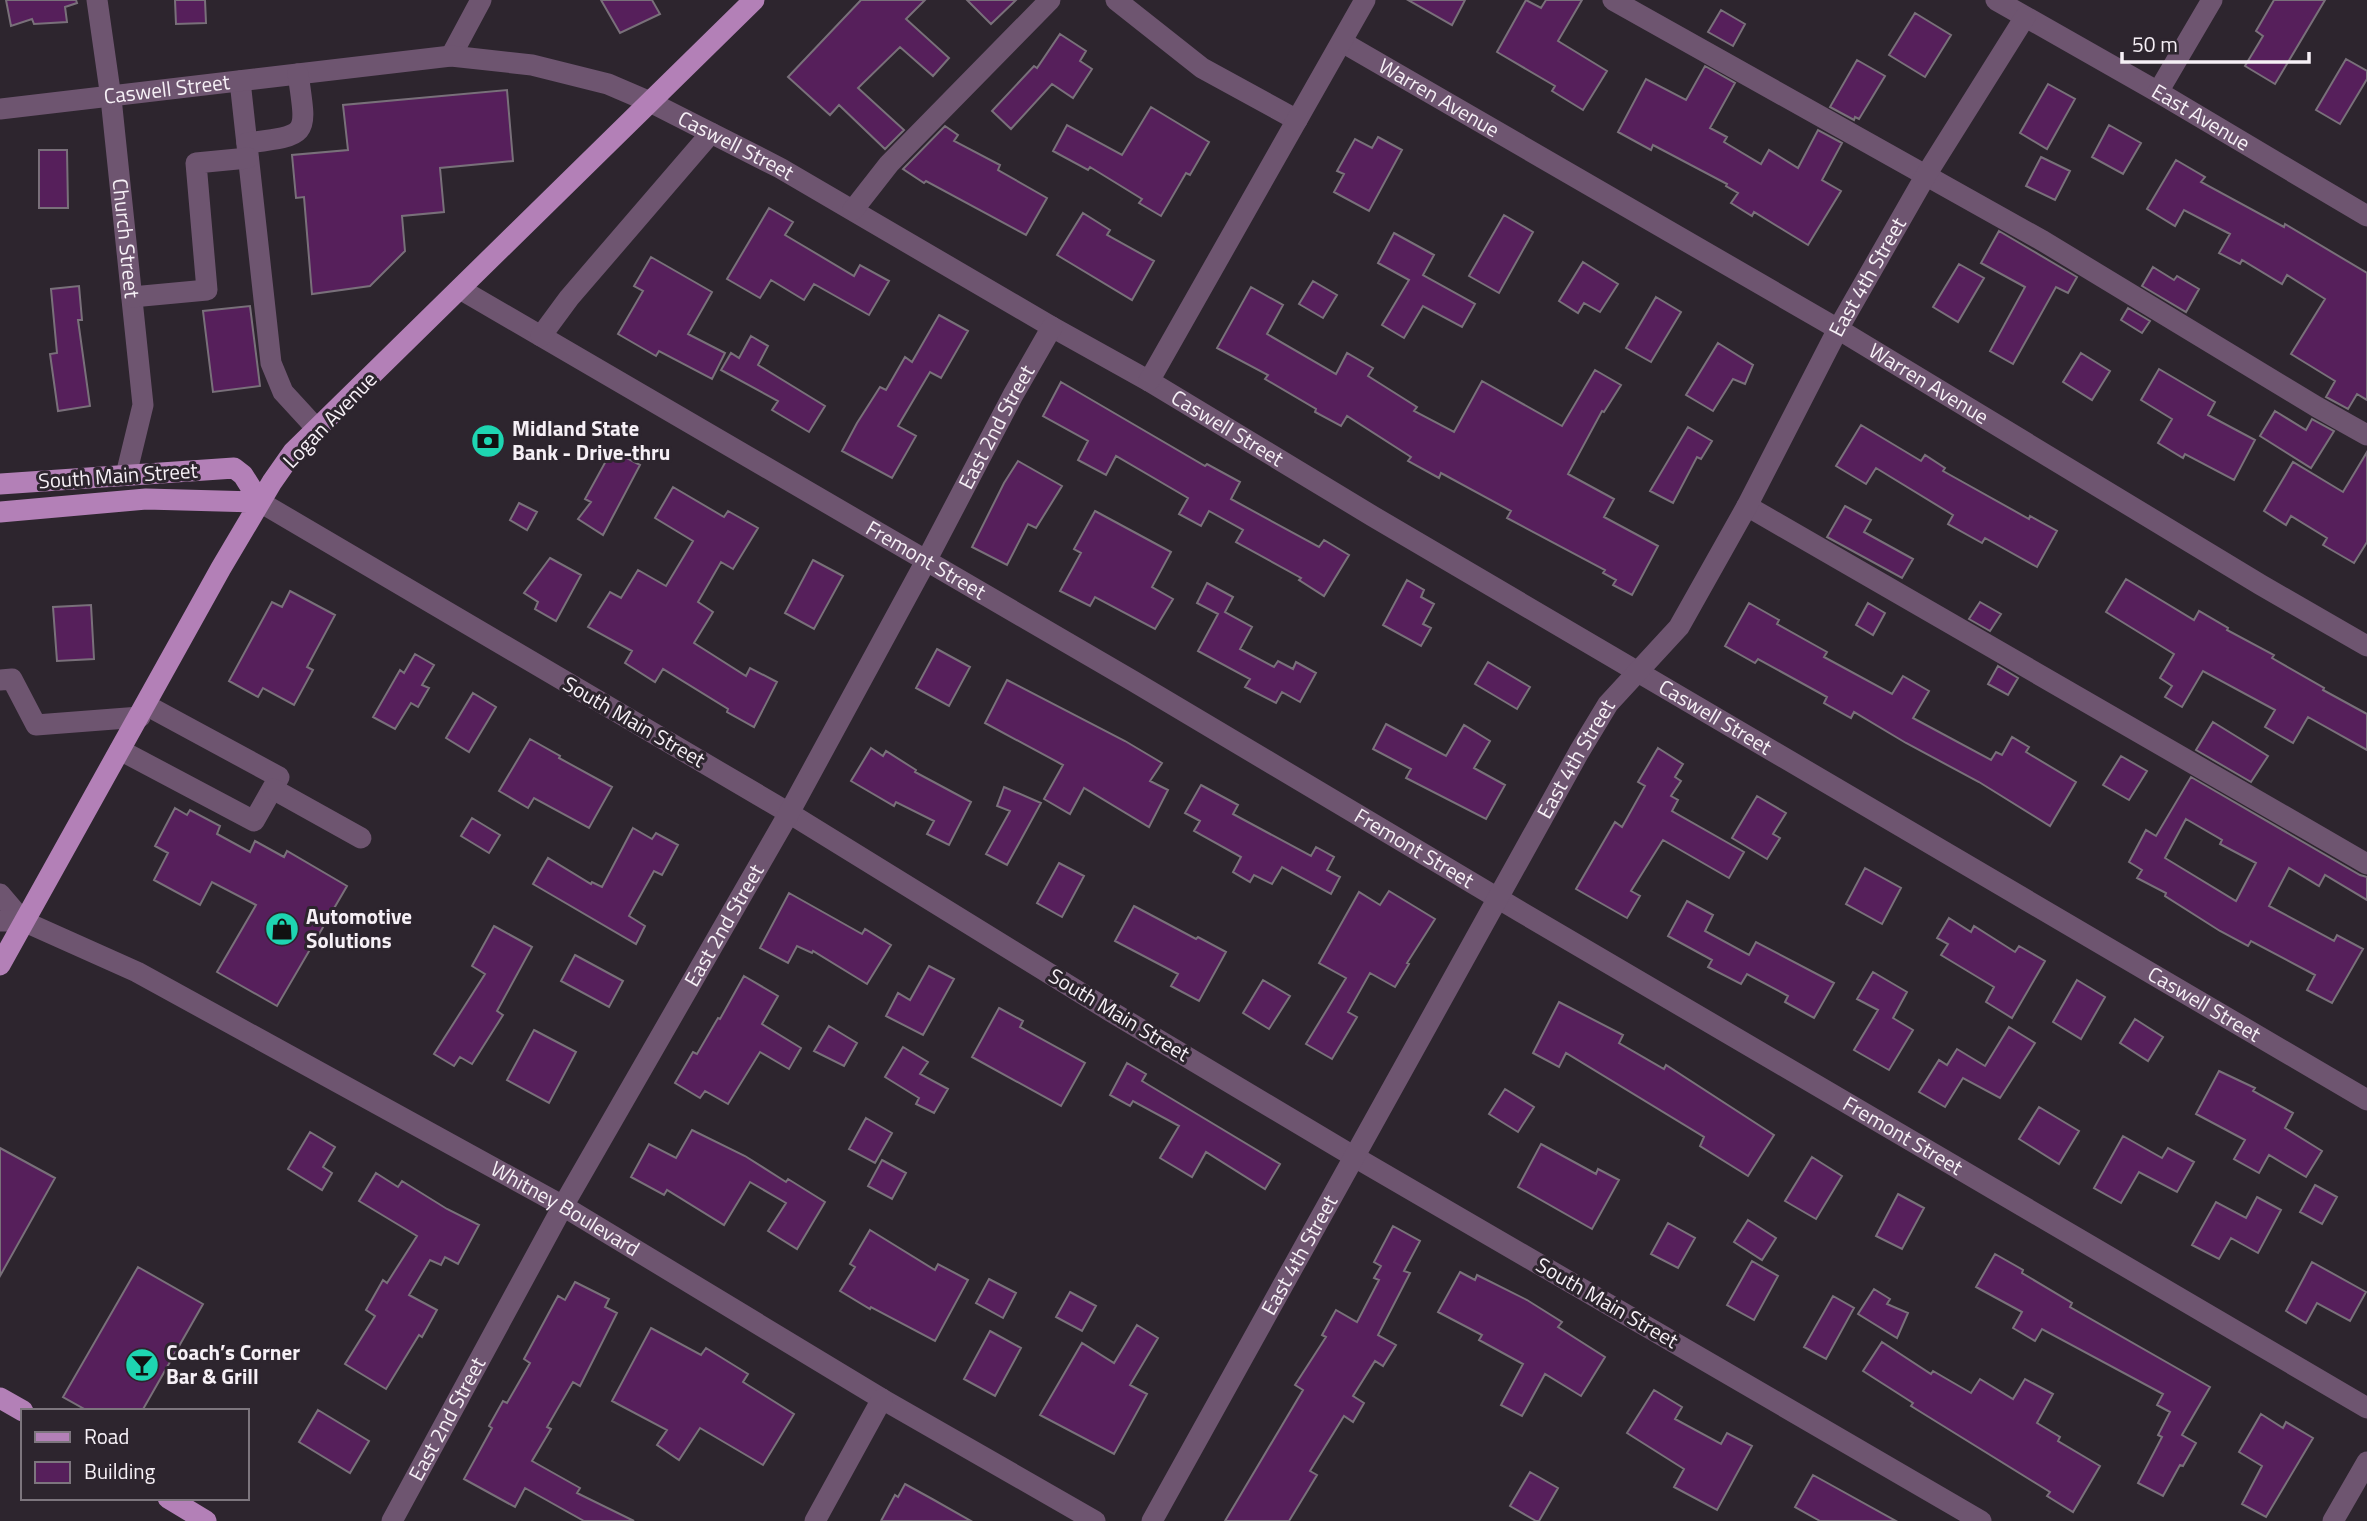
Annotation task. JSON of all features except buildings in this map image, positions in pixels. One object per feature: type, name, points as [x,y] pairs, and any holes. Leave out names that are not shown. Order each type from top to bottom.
[{"type":"main road","name":"Logan Avenue","points":[[0,965],[221,568],[293,452],[754,0]]},
{"type":"main road","name":"South Main Street","points":[[0,484],[234,468],[243,475],[260,502]]},
{"type":"main road","name":"South Main Street","points":[[0,512],[146,499],[260,502]]},
{"type":"main road","points":[[171,1500],[206,1521]]},
{"type":"street","name":"Church Street","points":[[97,0],[111,98],[143,405],[126,475]]},
{"type":"street","points":[[451,56],[481,0]]},
{"type":"street","points":[[853,210],[889,164],[1050,0]]},
{"type":"street","points":[[1116,0],[1202,68],[1297,120]]},
{"type":"street","points":[[1149,381],[1365,0]]},
{"type":"street","points":[[1614,0],[2043,241],[2367,435]]},
{"type":"street","name":"East Avenue","points":[[1996,0],[2367,216]]},
{"type":"street","points":[[2158,92],[2212,0]]},
{"type":"street","name":"East 4th Street","points":[[1152,1521],[1353,1156],[1608,704],[1679,627],[1747,506],[1838,329],[1926,175],[2025,17]]},
{"type":"street","name":"Warren Avenue","points":[[1342,42],[1838,329],[2249,578],[2367,646]]},
{"type":"street","name":"Caswell Street","points":[[0,109],[451,56],[532,65],[608,85],[650,102],[780,168],[1149,381],[1374,517],[2367,1100]]},
{"type":"street","points":[[132,297],[207,290],[196,163],[296,134],[304,118],[298,74]]},
{"type":"street","points":[[240,81],[271,363],[284,392],[317,429]]},
{"type":"street","points":[[541,336],[569,298],[711,133]]},
{"type":"street","name":"Fremont Street","points":[[460,289],[1145,688],[2367,1408]]},
{"type":"street","name":"East 2nd Street","points":[[392,1521],[563,1206],[789,813],[1052,327]]},
{"type":"street","name":"South Main Street","points":[[260,502],[789,813],[1353,1156],[1981,1521]]},
{"type":"street","points":[[1747,506],[2367,864]]},
{"type":"street","points":[[0,680],[12,679],[36,725],[143,711],[279,777],[254,821],[120,750]]},
{"type":"street","points":[[273,789],[361,838]]},
{"type":"street","name":"Whitney Boulevard","points":[[0,894],[23,921]]},
{"type":"street","name":"Whitney Boulevard","points":[[0,921],[23,921],[137,972],[563,1206],[882,1399],[1095,1521]]},
{"type":"street","points":[[816,1521],[882,1399]]},
{"type":"street","points":[[2333,1521],[2367,1462]]},
{"type":"place","name":"Midland State Bank - Drive-thru","points":[[488,441]]},
{"type":"place","name":"Automotive Solutions","points":[[282,929]]},
{"type":"place","name":"Coach’s Corner Bar & Grill","points":[[142,1365]]}]
